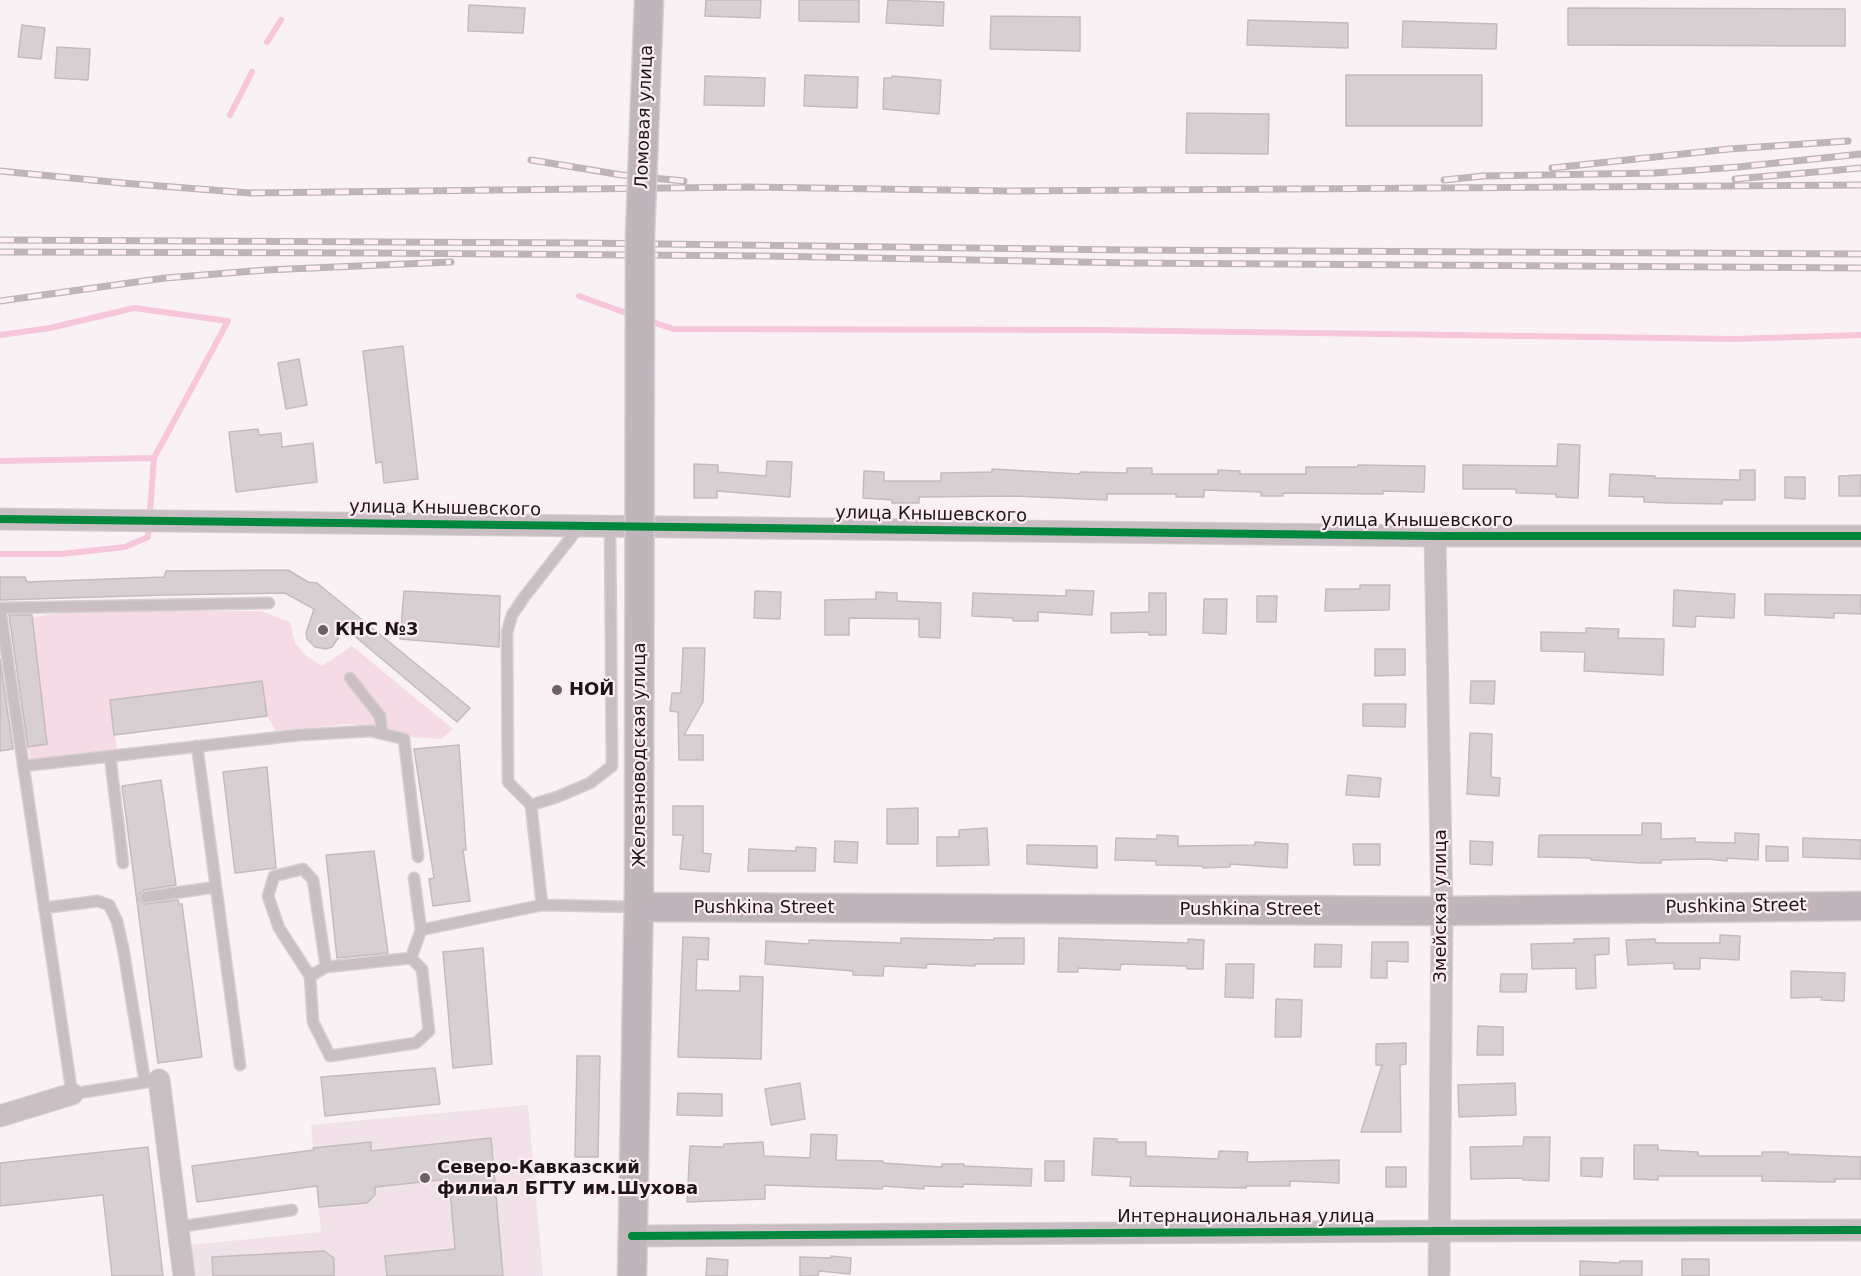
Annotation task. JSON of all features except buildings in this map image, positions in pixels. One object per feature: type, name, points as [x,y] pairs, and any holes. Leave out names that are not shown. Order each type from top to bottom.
[{"type":"main road","name":"Ломовая улица","points":[[640,235],[649,0]]},
{"type":"main road","name":"Железноводская улица","points":[[632,1276],[639,896],[640,235]]},
{"type":"main road","name":"Pushkina Street","points":[[639,896],[1442,911],[1861,906]]},
{"type":"street","name":"улица Кнышевского","points":[[0,519],[1435,536],[1861,536]]},
{"type":"street","name":"Змейская улица","points":[[1435,536],[1442,911],[1439,1276]]},
{"type":"street","points":[[152,1081],[178,1227],[184,1276]]},
{"type":"street","points":[[0,1116],[72,1094]]},
{"type":"street","name":"Интернациональная улица","points":[[632,1236],[1861,1230]]},
{"type":"lane","points":[[542,905],[531,805],[508,783],[507,632],[512,615],[525,596],[580,526]]},
{"type":"lane","points":[[531,805],[590,783],[612,766],[610,526]]},
{"type":"lane","points":[[45,908],[98,901],[109,905],[117,921],[152,1081],[72,1094],[0,608],[269,603]]},
{"type":"lane","points":[[350,678],[380,716],[382,734]]},
{"type":"lane","points":[[23,766],[342,731],[371,731],[404,739],[418,856]]},
{"type":"lane","points":[[197,746],[240,1065]]},
{"type":"lane","points":[[110,756],[123,863]]},
{"type":"lane","points":[[326,967],[313,880],[303,869],[274,876],[268,896],[279,928],[310,976],[313,1022],[330,1056],[416,1043],[429,1031],[422,969],[411,958]]},
{"type":"lane","points":[[411,958],[421,930],[414,878]]},
{"type":"lane","points":[[146,897],[216,887]]},
{"type":"lane","points":[[421,930],[542,905],[639,896]]},
{"type":"lane","points":[[310,976],[326,967],[411,958]]},
{"type":"lane","points":[[178,1227],[292,1210]]},
{"type":"shaded area","points":[[70,611],[261,611],[290,622],[295,643],[306,656],[322,666],[352,646],[453,729],[441,739],[413,737],[388,728],[349,724],[276,731],[267,716],[262,681],[110,700],[117,750],[31,760],[28,747],[47,744],[33,617]]},
{"type":"shaded area","name":"Северо-Кавказский филиал БГТУ им.Шухова","points":[[528,1105],[543,1276],[193,1276],[190,1245],[321,1232],[311,1125]]},
{"type":"waterway","points":[[267,42],[281,20]]},
{"type":"waterway","points":[[230,115],[252,72]]},
{"type":"waterway","points":[[579,296],[632,315]]},
{"type":"waterway","points":[[0,335],[50,328],[134,308],[228,321],[154,458],[148,537],[125,547],[61,554],[0,554]]},
{"type":"waterway","points":[[647,320],[673,329],[1099,330],[1735,339],[1861,335]]},
{"type":"waterway","points":[[0,461],[154,458]]},
{"type":"railway","points":[[1552,168],[1729,149],[1848,141]]},
{"type":"railway","points":[[1444,180],[1483,176],[1655,173],[1861,154]]},
{"type":"railway","points":[[531,160],[622,175],[684,181]]},
{"type":"railway","points":[[1735,179],[1861,168]]},
{"type":"railway","points":[[0,171],[250,193],[750,187],[1008,191],[1861,185]]},
{"type":"railway","points":[[0,240],[1861,254]]},
{"type":"railway","points":[[0,252],[767,256],[1130,263],[1861,268]]},
{"type":"railway","points":[[0,301],[165,278],[266,270],[451,262]]},
{"type":"cycle path","points":[[0,519],[1435,536],[1861,536]]},
{"type":"cycle path","points":[[632,1236],[1861,1230]]},
{"type":"place","name":"КНС №3","points":[[323,630]]},
{"type":"place","name":"НОЙ","points":[[557,690]]},
{"type":"place","name":"Северо-Кавказский филиал БГТУ им.Шухова","points":[[425,1178]]}]
